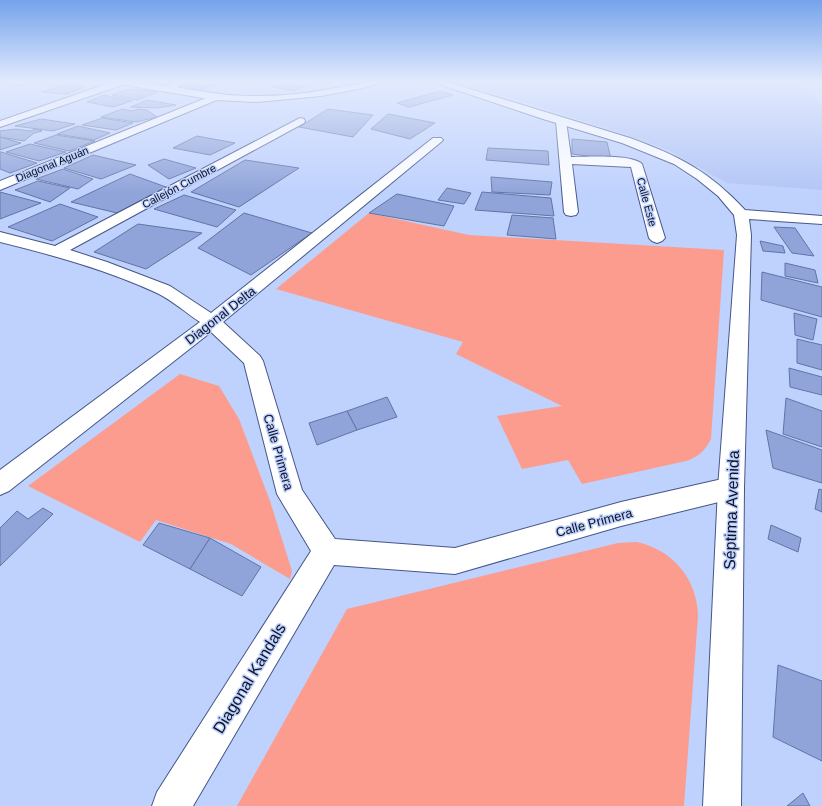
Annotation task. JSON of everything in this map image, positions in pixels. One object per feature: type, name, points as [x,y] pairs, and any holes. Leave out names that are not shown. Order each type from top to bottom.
[{"type":"street","points":[[0,124],[16,119]]},
{"type":"street","name":"Diagonal Aguán","points":[[0,186],[164,119]]},
{"type":"street","points":[[554,119],[633,143],[668,156],[706,179],[736,206],[741,214],[822,220]]},
{"type":"street","name":"Callejón Cumbre","points":[[57,251],[300,121]]},
{"type":"street","points":[[562,121],[571,212]]},
{"type":"street","name":"Diagonal Delta","points":[[0,484],[212,322],[437,140]]},
{"type":"street","name":"Calle Este","points":[[566,160],[628,162],[635,164],[638,167],[657,238]]},
{"type":"street","name":"Séptima Avenida","points":[[722,806],[731,488],[744,235],[741,214]]},
{"type":"street","name":"Calle Primera","points":[[0,237],[57,251],[101,265],[164,290],[212,322],[253,361],[290,494],[327,551],[455,561],[621,514],[731,488]]},
{"type":"street","name":"Diagonal Kandals","points":[[171,806],[327,551]]},
{"type":"shaded area","points":[[576,119],[822,119],[822,190],[727,183],[666,149]]},
{"type":"shaded area","points":[[369,213],[469,235],[724,250],[711,439],[704,450],[694,458],[686,461],[582,484],[568,460],[522,469],[497,416],[562,406],[456,354],[463,342],[276,289]]},
{"type":"shaded area","points":[[180,374],[219,386],[239,419],[270,501],[292,571],[290,579],[231,544],[156,520],[140,542],[28,486]]},
{"type":"shaded area","points":[[637,542],[662,552],[681,568],[688,578],[697,603],[698,616],[684,806],[237,806],[347,609],[618,543]]},
{"type":"building","points":[[41,119],[75,124],[53,131],[15,126]]},
{"type":"building","points":[[100,119],[133,123],[116,130],[82,125]]},
{"type":"building","points":[[112,119],[150,119],[136,122]]},
{"type":"building","points":[[313,119],[370,119],[353,137],[299,127]]},
{"type":"building","points":[[383,119],[412,119],[435,123],[410,139],[371,129]]},
{"type":"building","points":[[78,126],[110,133],[94,140],[57,134]]},
{"type":"building","points":[[16,129],[30,131],[36,129],[42,131],[34,133],[24,141],[0,137],[0,131]]},
{"type":"building","points":[[56,135],[95,141],[69,151],[34,143]]},
{"type":"building","points":[[197,136],[235,143],[210,155],[173,148]]},
{"type":"building","points":[[0,137],[21,143],[0,150]]},
{"type":"building","points":[[572,139],[607,142],[611,159],[572,154]]},
{"type":"building","points":[[30,144],[66,152],[39,161],[6,152]]},
{"type":"building","points":[[488,148],[548,151],[549,165],[486,160]]},
{"type":"building","points":[[0,152],[37,163],[10,173],[0,169]]},
{"type":"building","points":[[93,155],[136,165],[101,179],[64,168]]},
{"type":"building","points":[[164,159],[196,168],[169,179],[148,165]]},
{"type":"building","points":[[245,160],[299,168],[239,207],[191,192]]},
{"type":"building","points":[[63,169],[93,179],[78,189],[36,179]]},
{"type":"building","points":[[130,174],[166,187],[117,213],[71,202]]},
{"type":"building","points":[[491,177],[552,182],[550,195],[492,192]]},
{"type":"building","points":[[38,181],[70,188],[50,202],[15,190]]},
{"type":"building","points":[[447,188],[471,193],[464,204],[438,200]]},
{"type":"building","points":[[0,192],[41,203],[0,219]]},
{"type":"building","points":[[482,192],[551,198],[554,216],[475,210]]},
{"type":"building","points":[[397,194],[454,206],[444,226],[369,213]]},
{"type":"building","points":[[184,195],[236,210],[217,227],[154,209]]},
{"type":"building","points":[[60,204],[98,217],[52,241],[8,227]]},
{"type":"building","points":[[244,213],[312,233],[251,275],[198,248]]},
{"type":"building","points":[[512,215],[553,218],[556,239],[507,235]]},
{"type":"building","points":[[138,224],[202,233],[146,269],[94,252]]},
{"type":"building","points":[[774,227],[795,228],[814,256],[792,253]]},
{"type":"building","points":[[760,241],[783,246],[785,253],[763,251]]},
{"type":"building","points":[[785,263],[815,270],[818,283],[785,276]]},
{"type":"building","points":[[762,272],[822,287],[822,317],[761,300]]},
{"type":"building","points":[[794,313],[817,319],[813,340],[795,335]]},
{"type":"building","points":[[797,339],[822,345],[822,370],[797,363]]},
{"type":"building","points":[[789,368],[822,377],[822,395],[790,387]]},
{"type":"building","points":[[387,397],[397,417],[357,430],[347,411]]},
{"type":"building","points":[[786,398],[822,411],[822,447],[783,434]]},
{"type":"building","points":[[347,411],[357,430],[317,445],[309,423]]},
{"type":"building","points":[[766,430],[822,450],[822,483],[773,468]]},
{"type":"building","points":[[819,489],[822,490],[822,512],[815,509]]},
{"type":"building","points":[[43,508],[53,514],[0,566],[0,528],[17,511],[28,519]]},
{"type":"building","points":[[159,523],[210,538],[190,569],[143,545]]},
{"type":"building","points":[[771,525],[801,538],[798,552],[768,539]]},
{"type":"building","points":[[210,538],[261,567],[242,596],[190,569]]},
{"type":"building","points":[[778,665],[822,681],[822,761],[773,737]]},
{"type":"building","points":[[803,793],[810,806],[787,806]]}]
